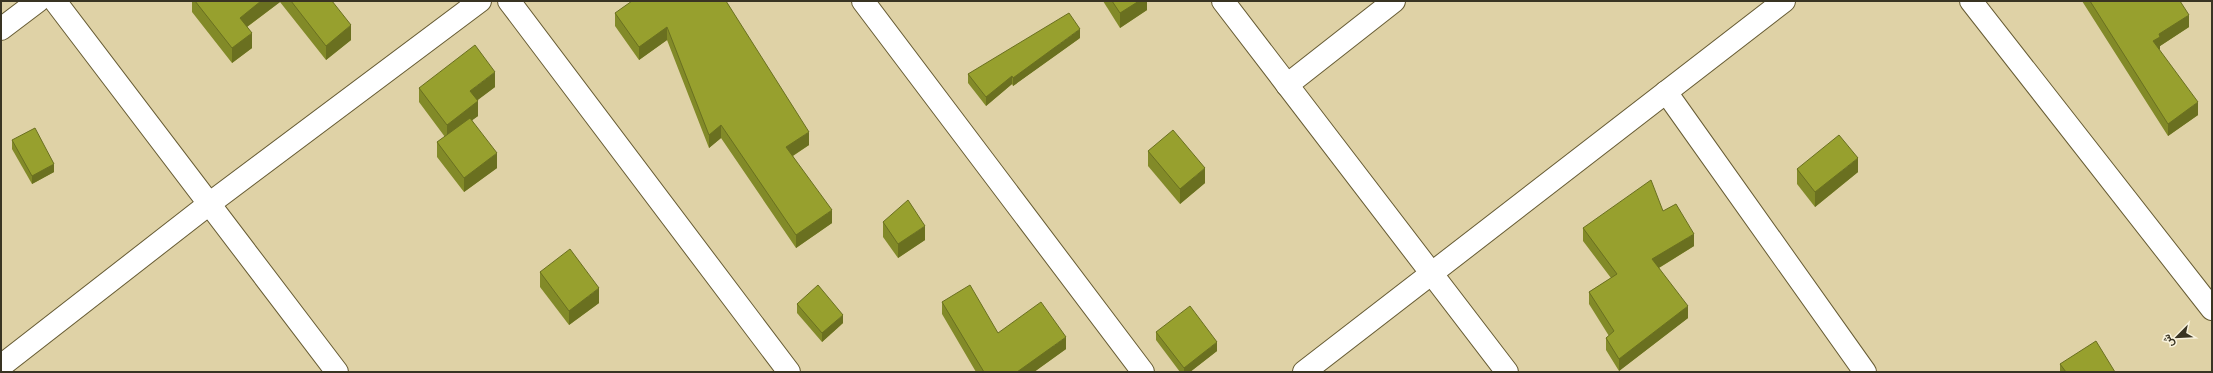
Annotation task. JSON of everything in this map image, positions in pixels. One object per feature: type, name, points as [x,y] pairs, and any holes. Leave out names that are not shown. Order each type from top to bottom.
[{"type":"street","points":[[1,29],[38,1]]},
{"type":"street","points":[[55,1],[337,372]]},
{"type":"street","points":[[509,1],[788,372]]},
{"type":"street","points":[[863,1],[1143,372]]},
{"type":"street","points":[[1223,1],[1507,372]]},
{"type":"street","points":[[1287,84],[1394,1]]},
{"type":"street","points":[[1304,372],[1784,1]]},
{"type":"street","points":[[1971,1],[2212,309]]},
{"type":"street","points":[[1,366],[210,204],[474,3]]},
{"type":"street","points":[[1666,92],[1865,372]]},
{"type":"building","points":[[195,1],[261,1],[240,18],[252,33],[232,48]]},
{"type":"building","points":[[291,1],[332,1],[351,25],[326,46]]},
{"type":"building","points":[[632,1],[726,1],[809,132],[786,147],[832,210],[796,235],[721,125],[709,135],[667,27],[639,47],[615,13]]},
{"type":"building","points":[[1112,1],[1139,1],[1120,13]]},
{"type":"building","points":[[2090,1],[2180,1],[2189,15],[2159,34],[2160,37],[2153,41],[2198,102],[2168,124]]},
{"type":"building","points":[[1069,13],[1080,29],[1013,78],[1012,76],[986,97],[968,74]]},
{"type":"building","points":[[475,45],[495,72],[470,91],[478,101],[447,125],[419,88]]},
{"type":"building","points":[[470,118],[497,153],[464,178],[437,142]]},
{"type":"building","points":[[35,128],[54,164],[32,176],[12,140]]},
{"type":"building","points":[[1173,130],[1205,168],[1180,189],[1148,151]]},
{"type":"building","points":[[1839,135],[1858,158],[1815,192],[1797,169]]},
{"type":"building","points":[[1651,180],[1663,211],[1676,204],[1694,234],[1652,259],[1688,306],[1619,359],[1606,338],[1614,331],[1589,292],[1617,274],[1583,228]]},
{"type":"building","points":[[908,200],[925,226],[898,244],[883,222]]},
{"type":"building","points":[[570,249],[599,288],[569,311],[540,272]]},
{"type":"building","points":[[818,285],[843,315],[822,333],[797,304]]},
{"type":"building","points":[[970,285],[998,333],[1041,302],[1066,337],[1017,372],[984,372],[942,302]]},
{"type":"building","points":[[1190,306],[1217,342],[1184,368],[1156,332]]},
{"type":"building","points":[[2096,341],[2115,372],[2066,372],[2060,364]]}]
